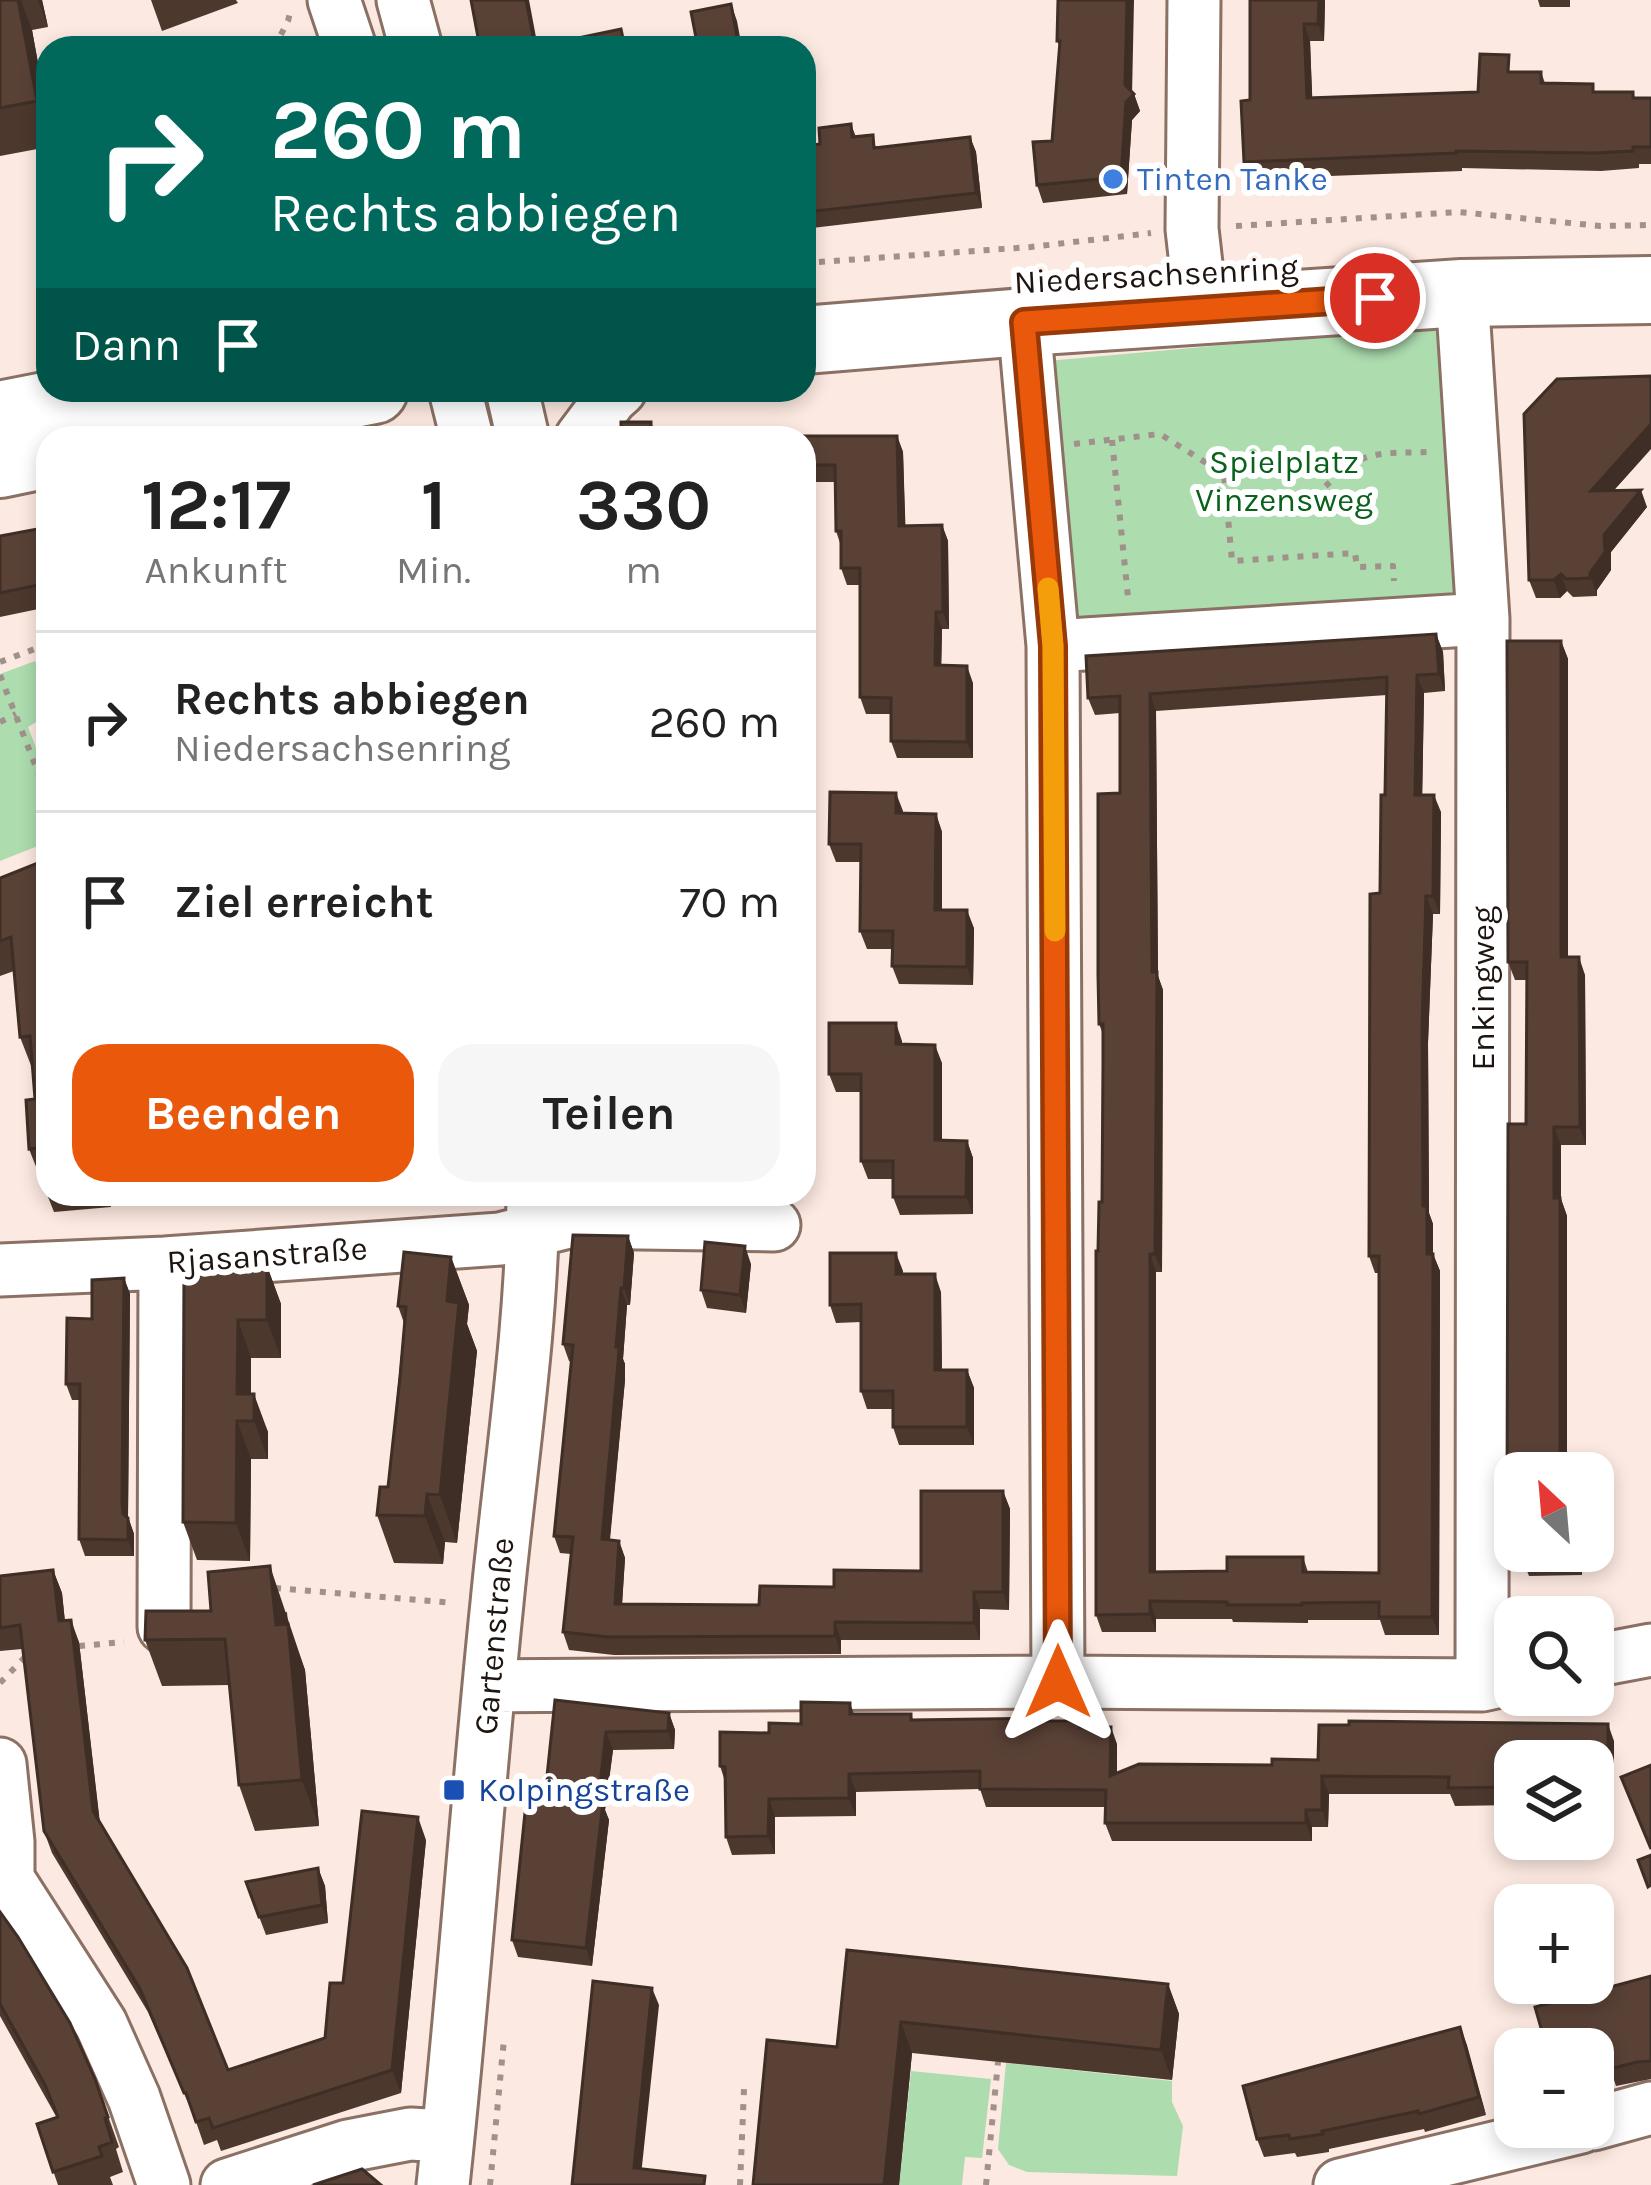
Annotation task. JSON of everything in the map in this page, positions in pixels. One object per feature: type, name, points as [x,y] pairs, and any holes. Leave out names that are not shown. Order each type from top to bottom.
[{"type":"main road","name":"Niedersachsenring","points":[[816,294],[1651,249]]},
{"type":"main road","name":"Niedersachsenring","points":[[816,339],[1462,292],[1651,290]]},
{"type":"main road","points":[[0,415],[66,402]]},
{"type":"main road","points":[[193,426],[314,402]]},
{"type":"main road","points":[[0,464],[36,456]]},
{"type":"street","points":[[334,0],[346,36]]},
{"type":"street","points":[[403,0],[413,36]]},
{"type":"street","points":[[1194,0],[1192,229],[1197,273]]},
{"type":"street","name":"Enkingweg","points":[[1462,292],[1483,619],[1498,1596]]},
{"type":"street","points":[[1024,322],[1053,646],[1058,1682]]},
{"type":"street","points":[[591,426],[610,402]]},
{"type":"street","points":[[1053,646],[1483,619]]},
{"type":"street","points":[[533,1213],[568,1222],[774,1225]]},
{"type":"street","name":"Rjasanstraße","points":[[0,1270],[500,1238],[533,1213]]},
{"type":"street","name":"Gartenstraße","points":[[446,2161],[533,1213]]},
{"type":"street","points":[[164,1627],[165,1262]]},
{"type":"street","points":[[489,1686],[1494,1681]]},
{"type":"street","points":[[0,1764],[8,1842],[4,1878],[101,2024],[164,2185]]},
{"type":"street","points":[[1614,2118],[1651,2108]]},
{"type":"street","points":[[227,2185],[347,2146],[410,2134],[446,2161]]},
{"type":"street","points":[[1340,2185],[1494,2148]]},
{"type":"path","points":[[280,36],[293,0]]},
{"type":"path","points":[[1035,448],[1160,434],[1224,474],[1232,561],[1355,553],[1357,567],[1393,566],[1396,623]]},
{"type":"path","points":[[1112,440],[1133,641]]},
{"type":"path","points":[[1226,499],[1298,505],[1342,469],[1368,456],[1473,449]]},
{"type":"path","points":[[0,662],[36,648]]},
{"type":"path","points":[[0,675],[36,766]]},
{"type":"path","points":[[0,722],[16,714]]},
{"type":"path","points":[[255,1586],[496,1607]]},
{"type":"path","points":[[80,1646],[114,1643]]},
{"type":"path","points":[[0,1683],[28,1653]]},
{"type":"path","points":[[986,2185],[998,2062]]},
{"type":"path","points":[[740,2185],[744,2089]]},
{"type":"green space","name":"Spielplatz Vinzensweg","points":[[1457,324],[1460,611],[1060,634],[1047,361]]},
{"type":"green space","points":[[36,664],[36,722],[28,727],[36,747],[36,847],[0,861],[0,674]]},
{"type":"green space","points":[[1006,2063],[1172,2081],[1172,2102],[1183,2126],[1177,2176],[1027,2172],[1009,2165],[998,2149]]},
{"type":"green space","points":[[911,2071],[991,2079],[982,2158],[965,2157],[962,2185],[899,2185]]},
{"type":"building","points":[[0,0],[18,0],[36,101],[0,108]]},
{"type":"building","points":[[471,0],[526,0],[533,36],[478,36]]},
{"type":"building","points":[[1058,0],[1127,0],[1125,85],[1134,94],[1126,102],[1121,177],[1037,185],[1033,142],[1052,141],[1060,41]]},
{"type":"building","points":[[1250,0],[1319,0],[1318,24],[1304,24],[1307,98],[1478,92],[1480,54],[1509,55],[1508,72],[1541,72],[1541,83],[1593,84],[1593,92],[1633,92],[1633,98],[1651,98],[1651,147],[1594,153],[1456,151],[1244,162],[1241,101],[1250,100]]},
{"type":"building","points":[[731,4],[737,36],[696,36],[691,12]]},
{"type":"building","points":[[621,29],[622,36],[588,36]]},
{"type":"building","points":[[851,124],[852,137],[873,135],[874,148],[970,137],[976,193],[816,211],[819,128]]},
{"type":"building","points":[[1651,376],[1651,424],[1591,491],[1641,490],[1604,535],[1605,552],[1590,578],[1566,579],[1561,574],[1554,580],[1529,580],[1524,414],[1557,379]]},
{"type":"building","points":[[621,422],[651,422],[651,426],[621,426]]},
{"type":"building","points":[[816,436],[897,436],[899,526],[942,525],[943,612],[936,612],[935,665],[967,666],[967,742],[891,741],[891,698],[860,697],[860,568],[841,568],[835,465],[816,465]]},
{"type":"building","points":[[36,529],[36,586],[0,593],[0,536]]},
{"type":"building","points":[[1436,634],[1439,674],[1417,675],[1415,795],[1434,795],[1433,896],[1426,896],[1422,1026],[1423,1206],[1427,1206],[1427,1254],[1433,1254],[1432,1617],[1379,1617],[1379,1602],[1227,1605],[1150,1601],[1150,1614],[1096,1615],[1096,1251],[1102,1202],[1103,1064],[1098,794],[1120,793],[1120,696],[1088,698],[1086,656]],"holes":[[[1387,677],[1385,795],[1381,795],[1380,893],[1370,894],[1369,1256],[1379,1256],[1379,1573],[1303,1572],[1303,1557],[1227,1557],[1227,1571],[1150,1572],[1150,1254],[1155,1254],[1157,972],[1152,972],[1150,694]]]},
{"type":"building","points":[[1507,641],[1561,641],[1561,957],[1579,957],[1580,1127],[1554,1127],[1554,1198],[1560,1198],[1560,1452],[1507,1452],[1508,1124],[1526,1124],[1527,962],[1508,962]]},
{"type":"building","points":[[830,792],[896,793],[896,813],[936,814],[935,910],[967,910],[967,967],[892,966],[893,931],[860,931],[861,844],[829,844]]},
{"type":"building","points":[[36,864],[36,1148],[29,1149],[26,1100],[35,1099],[30,1036],[20,1037],[11,937],[0,941],[0,878]]},
{"type":"building","points":[[829,1023],[896,1023],[896,1044],[935,1045],[935,1140],[967,1141],[966,1197],[893,1197],[893,1161],[861,1161],[861,1074],[829,1074]]},
{"type":"building","points":[[573,1235],[628,1236],[602,1539],[619,1541],[615,1604],[759,1605],[760,1586],[834,1587],[834,1570],[921,1571],[921,1491],[1003,1491],[1003,1592],[974,1592],[974,1623],[835,1622],[835,1636],[608,1637],[563,1632],[573,1537],[554,1536],[573,1345],[563,1344]]},
{"type":"building","points":[[705,1242],[745,1246],[740,1295],[701,1290]]},
{"type":"building","points":[[404,1252],[451,1257],[447,1301],[459,1303],[440,1495],[427,1494],[425,1516],[377,1515],[380,1487],[388,1487],[400,1377],[406,1307],[398,1306]]},
{"type":"building","points":[[830,1253],[896,1253],[896,1274],[935,1274],[935,1370],[967,1370],[967,1427],[893,1427],[893,1391],[861,1391],[861,1304],[830,1305]]},
{"type":"building","points":[[184,1265],[267,1266],[267,1320],[238,1320],[237,1394],[254,1394],[254,1421],[237,1421],[236,1523],[183,1522]]},
{"type":"building","points":[[124,1278],[122,1501],[128,1540],[79,1539],[80,1384],[66,1384],[67,1318],[92,1319],[92,1280]]},
{"type":"building","points":[[270,1566],[276,1625],[288,1624],[302,1780],[239,1785],[225,1639],[145,1640],[146,1611],[211,1611],[208,1572]]},
{"type":"building","points":[[53,1570],[59,1621],[71,1620],[93,1811],[187,1968],[228,2070],[325,2038],[330,1983],[343,1983],[362,1811],[418,1817],[392,2070],[213,2128],[209,2118],[196,2122],[140,1989],[44,1831],[20,1625],[0,1628],[0,1576]]},
{"type":"building","points":[[555,1700],[669,1713],[668,1731],[606,1732],[586,1948],[512,1940],[527,1793],[545,1795]]},
{"type":"building","points":[[801,1702],[850,1703],[850,1714],[911,1714],[911,1720],[1080,1721],[1080,1727],[1111,1727],[1110,1776],[1139,1764],[1272,1765],[1272,1759],[1318,1760],[1319,1725],[1349,1725],[1349,1721],[1608,1724],[1608,1740],[1494,1740],[1494,1787],[1448,1788],[1449,1777],[1322,1776],[1322,1810],[1306,1810],[1306,1823],[1105,1823],[1106,1790],[980,1789],[980,1771],[849,1774],[849,1798],[769,1799],[768,1836],[726,1837],[720,1732],[769,1733],[769,1723],[801,1724]]},
{"type":"building","points":[[1651,1765],[1651,1849],[1621,1777]]},
{"type":"building","points":[[1651,1855],[1651,1885],[1648,1887],[1638,1860]]},
{"type":"building","points":[[318,1868],[322,1905],[259,1917],[246,1882]]},
{"type":"building","points":[[0,1912],[70,2023],[108,2117],[112,2142],[99,2147],[102,2156],[53,2172],[37,2124],[58,2117],[0,2004]]},
{"type":"building","points":[[847,1950],[1168,1984],[1161,2050],[901,2022],[884,2185],[753,2185],[767,2040],[837,2047]]},
{"type":"building","points":[[1651,1976],[1651,2061],[1614,2068],[1614,2028],[1541,2028],[1535,2007],[1614,2004],[1614,1986]]},
{"type":"building","points":[[593,1981],[652,1988],[634,2168],[705,2176],[704,2185],[572,2185]]},
{"type":"building","points":[[1460,2027],[1479,2097],[1323,2134],[1257,2139],[1243,2086]]},
{"type":"building","points":[[362,2169],[381,2185],[313,2185]]},
{"type":"slow traffic","points":[[1048,588],[1053,646],[1055,931]]},
{"type":"place","name":"Tinten Tanke","points":[[1113,179]]},
{"type":"place","name":"Kolpingstraße","points":[[454,1790]]},
{"type":"route","points":[[1058,1682],[1053,646],[1024,322],[1375,298]]}]
